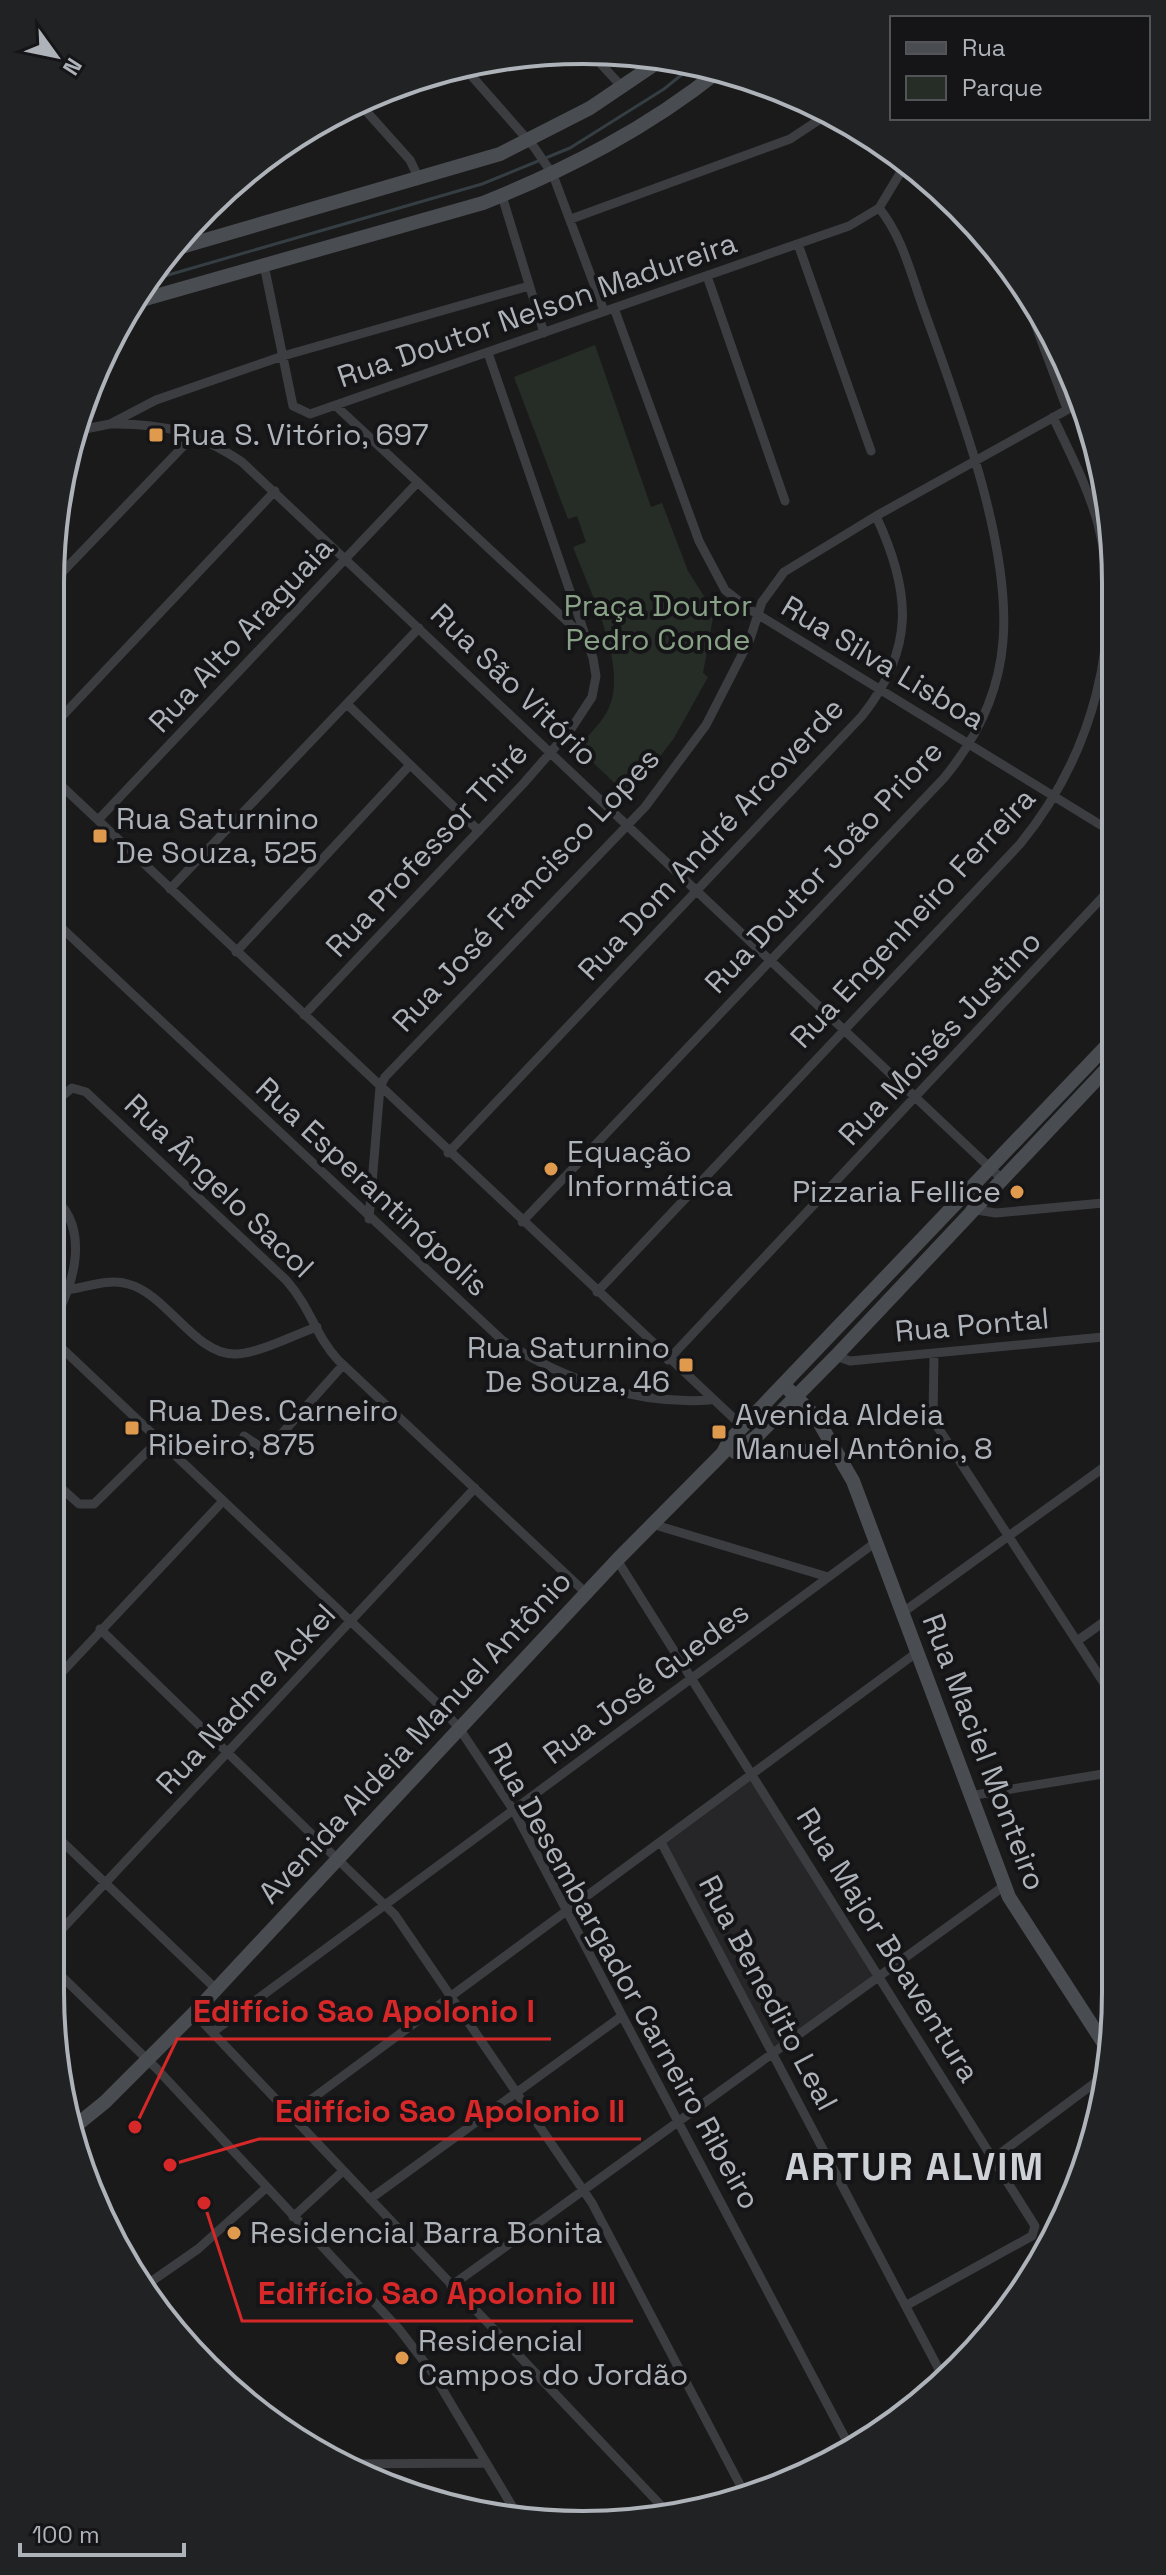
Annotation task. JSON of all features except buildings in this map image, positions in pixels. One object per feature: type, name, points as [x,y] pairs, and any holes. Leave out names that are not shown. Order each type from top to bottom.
[{"type":"street","points":[[601,65],[623,88]]},
{"type":"street","points":[[190,244],[530,143],[623,88],[650,68]]},
{"type":"street","name":"Rua Silva Lisboa","points":[[472,76],[550,170],[609,310],[699,541],[725,590],[758,615],[1102,826]]},
{"type":"street","points":[[149,298],[502,196],[639,127],[707,79]]},
{"type":"street","points":[[367,112],[410,160],[418,177]]},
{"type":"street","points":[[571,219],[790,139],[818,121]]},
{"type":"street","points":[[879,208],[901,172]]},
{"type":"street","points":[[502,196],[544,333]]},
{"type":"street","name":"Rua Doutor Nelson Madureira","points":[[264,265],[290,395],[297,411],[310,414],[798,244],[863,220],[879,208]]},
{"type":"street","name":"Rua Doutor João Priore","points":[[522,1222],[944,778],[970,744],[997,678],[1005,612],[994,535],[973,461],[897,235],[879,208]]},
{"type":"street","points":[[798,244],[871,451]]},
{"type":"street","points":[[707,276],[785,501]]},
{"type":"street","points":[[89,427],[110,424],[156,400],[283,356],[529,286]]},
{"type":"street","points":[[1036,331],[1067,409]]},
{"type":"street","name":"Rua Professor Thiré","points":[[304,1015],[551,753],[592,697],[596,676],[586,639],[488,353]]},
{"type":"street","points":[[336,406],[586,639]]},
{"type":"street","name":"Rua José Francisco Lopes","points":[[380,1087],[399,1060],[627,825],[683,759],[706,725],[746,647],[769,589],[784,572],[876,516],[1071,407]]},
{"type":"street","name":"Rua Engenheiro Ferreira","points":[[1053,417],[1097,523],[1100,541]]},
{"type":"street","name":"Rua São Vitório","points":[[110,424],[149,423],[194,435],[242,462],[996,1174]]},
{"type":"street","points":[[64,570],[194,435]]},
{"type":"street","name":"Rua Alto Araguaia","points":[[98,820],[418,482]]},
{"type":"street","points":[[64,714],[275,491]]},
{"type":"street","name":"Rua Dom André Arcoverde","points":[[448,1153],[881,691],[895,665],[904,611],[896,565],[876,516]]},
{"type":"street","points":[[170,889],[419,628]]},
{"type":"street","name":"Rua Engenheiro Ferreira","points":[[597,1292],[1020,844],[1056,797],[1087,726],[1102,654]]},
{"type":"street","points":[[347,704],[479,831]]},
{"type":"street","points":[[236,952],[410,765]]},
{"type":"street","points":[[64,788],[710,1400],[756,1437],[793,1450]]},
{"type":"street","name":"Rua Moisés Justino","points":[[668,1360],[1102,898]]},
{"type":"street","name":"Rua Esperantinópolis","points":[[64,930],[369,1219],[478,1319],[525,1355],[578,1380],[625,1393],[666,1401],[710,1400]]},
{"type":"street","points":[[996,1174],[1102,1061]]},
{"type":"street","points":[[369,1219],[380,1087]]},
{"type":"street","name":"Rua Ângelo Sacol","points":[[64,1097],[77,1088],[86,1092],[286,1280],[305,1301],[328,1350],[586,1593]]},
{"type":"street","name":"Avenida Aldeia Manuel Antônio","points":[[729,1452],[743,1427],[959,1201],[996,1174]]},
{"type":"street","name":"Avenida Aldeia Manuel Antônio","points":[[81,2122],[105,2102],[194,2013],[652,1524],[729,1452],[756,1437],[836,1356],[973,1211],[996,1174]]},
{"type":"street","points":[[959,1201],[973,1211],[996,1213],[1102,1203]]},
{"type":"street","points":[[64,1207],[76,1236],[64,1296]]},
{"type":"street","points":[[67,1290],[110,1283],[129,1284],[149,1294],[213,1349],[231,1354],[317,1327]]},
{"type":"street","name":"Rua Pontal","points":[[836,1356],[850,1361],[1102,1337]]},
{"type":"street","name":"Rua Desembargador Carneiro Ribeiro","points":[[64,1350],[352,1621],[459,1728],[514,1811],[846,2439]]},
{"type":"street","points":[[934,1353],[933,1420],[1102,1680]]},
{"type":"street","points":[[244,1436],[264,1449],[270,1447],[343,1365]]},
{"type":"street","name":"Rua Maciel Monteiro","points":[[784,1385],[816,1417],[853,1481],[1004,1886],[1100,2037]]},
{"type":"street","points":[[793,1450],[815,1432],[816,1417]]},
{"type":"street","points":[[64,1491],[85,1506],[94,1504],[159,1440]]},
{"type":"street","points":[[729,1452],[793,1450],[838,1455]]},
{"type":"street","points":[[902,1613],[1102,1469]]},
{"type":"street","name":"Rua Nadme Ackel","points":[[64,1927],[475,1488]]},
{"type":"street","points":[[64,1669],[223,1501]]},
{"type":"street","points":[[652,1524],[828,1577]]},
{"type":"street","name":"Rua José Guedes","points":[[213,2032],[876,1542]]},
{"type":"street","name":"Rua Major Boaventura","points":[[617,1560],[1035,2226],[1032,2236],[907,2305]]},
{"type":"street","points":[[1077,1641],[1102,1623]]},
{"type":"street","points":[[100,1629],[386,1904],[584,2190],[741,2486]]},
{"type":"street","points":[[290,2115],[753,1777],[916,1653]]},
{"type":"street","points":[[969,1796],[1102,1774]]},
{"type":"street","points":[[64,1844],[216,1989]]},
{"type":"street","name":"Rua Benedito Leal","points":[[662,1844],[939,2369]]},
{"type":"street","points":[[451,2286],[1004,1886]]},
{"type":"street","points":[[64,1978],[148,2059],[399,2329],[432,2372],[512,2506]]},
{"type":"street","points":[[194,2013],[661,2505]]},
{"type":"street","points":[[370,2199],[622,2016]]},
{"type":"street","points":[[994,2158],[1094,2084]]},
{"type":"street","points":[[293,2217],[343,2171]]},
{"type":"street","points":[[152,2281],[198,2249],[266,2188]]},
{"type":"street","points":[[368,2464],[485,2463]]},
{"type":"shaded area","points":[[753,1777],[879,1974],[773,2051],[662,1844]]},
{"type":"green space","name":"Praça Doutor Pedro Conde","points":[[595,345],[651,507],[662,503],[688,571],[714,612],[703,673],[708,677],[674,738],[629,797],[578,748],[605,715],[612,697],[614,677],[611,655],[598,608],[573,547],[586,542],[577,516],[568,519],[514,377]]},
{"type":"waterway","points":[[165,276],[482,184],[570,148],[664,89],[683,74]]},
{"type":"place","name":"Rua S. Vitório, 697","points":[[156,435]]},
{"type":"place","name":"Rua Saturnino De Souza, 525","points":[[100,836]]},
{"type":"place","name":"Equação Informática","points":[[551,1169]]},
{"type":"place","name":"Pizzaria Fellice","points":[[1017,1192]]},
{"type":"place","name":"Rua Saturnino De Souza, 46","points":[[686,1365]]},
{"type":"place","name":"Rua Des. Carneiro Ribeiro, 875","points":[[132,1428]]},
{"type":"place","name":"Avenida Aldeia Manuel Antônio, 8","points":[[719,1432]]},
{"type":"place","name":"Edifício Sao Apolonio I","points":[[135,2127]]},
{"type":"place","name":"Edifício Sao Apolonio II","points":[[170,2165]]},
{"type":"place","name":"Edifício Sao Apolonio III","points":[[204,2203]]},
{"type":"place","name":"Residencial Barra Bonita","points":[[234,2233]]},
{"type":"place","name":"Residencial Campos do Jordão","points":[[402,2358]]},
{"type":"district","name":"ARTUR ALVIM","points":[[915,2167]]}]
